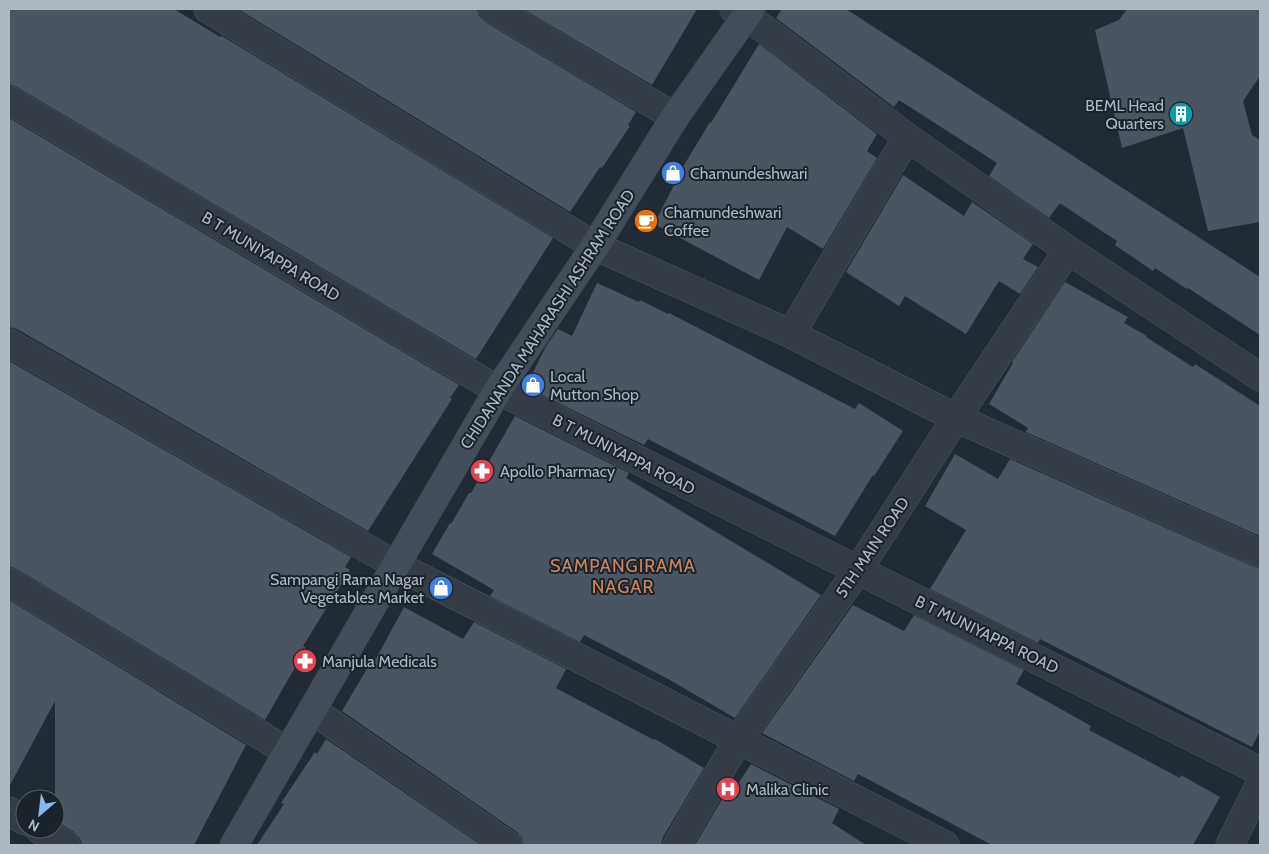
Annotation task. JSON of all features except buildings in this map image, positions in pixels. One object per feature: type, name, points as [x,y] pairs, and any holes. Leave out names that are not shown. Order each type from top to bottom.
[{"type":"street","points":[[208,9],[596,246],[791,334],[956,418],[1260,553]]},
{"type":"street","points":[[493,9],[675,117]]},
{"type":"street","points":[[744,11],[907,138],[1068,250],[1260,377]]},
{"type":"street","name":"CHIDANANDA MAHARASHI ASHRAM ROAD","points":[[234,845],[498,390],[596,246],[675,117],[744,11]]},
{"type":"street","name":"B T MUNIYAPPA ROAD","points":[[9,100],[498,390],[1260,771]]},
{"type":"street","points":[[791,334],[907,138]]},
{"type":"street","name":"5TH MAIN ROAD","points":[[677,845],[738,740],[858,570],[1068,250]]},
{"type":"street","points":[[9,342],[396,565],[945,845]]},
{"type":"street","points":[[9,582],[288,752]]},
{"type":"street","points":[[312,710],[508,845]]},
{"type":"street","points":[[1230,845],[1260,784]]},
{"type":"place","name":"BEML Head Quarters","points":[[1181,114]]},
{"type":"place","name":"Chamundeshwari","points":[[673,173]]},
{"type":"place","name":"Chamundeshwari Coffee","points":[[646,221]]},
{"type":"place","name":"Local Mutton Shop","points":[[533,385]]},
{"type":"place","name":"Apollo Pharmacy","points":[[482,471]]},
{"type":"place","name":"Sampangi Rama Nagar Vegetables Market","points":[[441,588]]},
{"type":"place","name":"Manjula Medicals","points":[[305,661]]},
{"type":"place","name":"Malika Clinic","points":[[728,789]]},
{"type":"district","name":"SAMPANGIRAMA NAGAR","points":[[623,576]]}]
